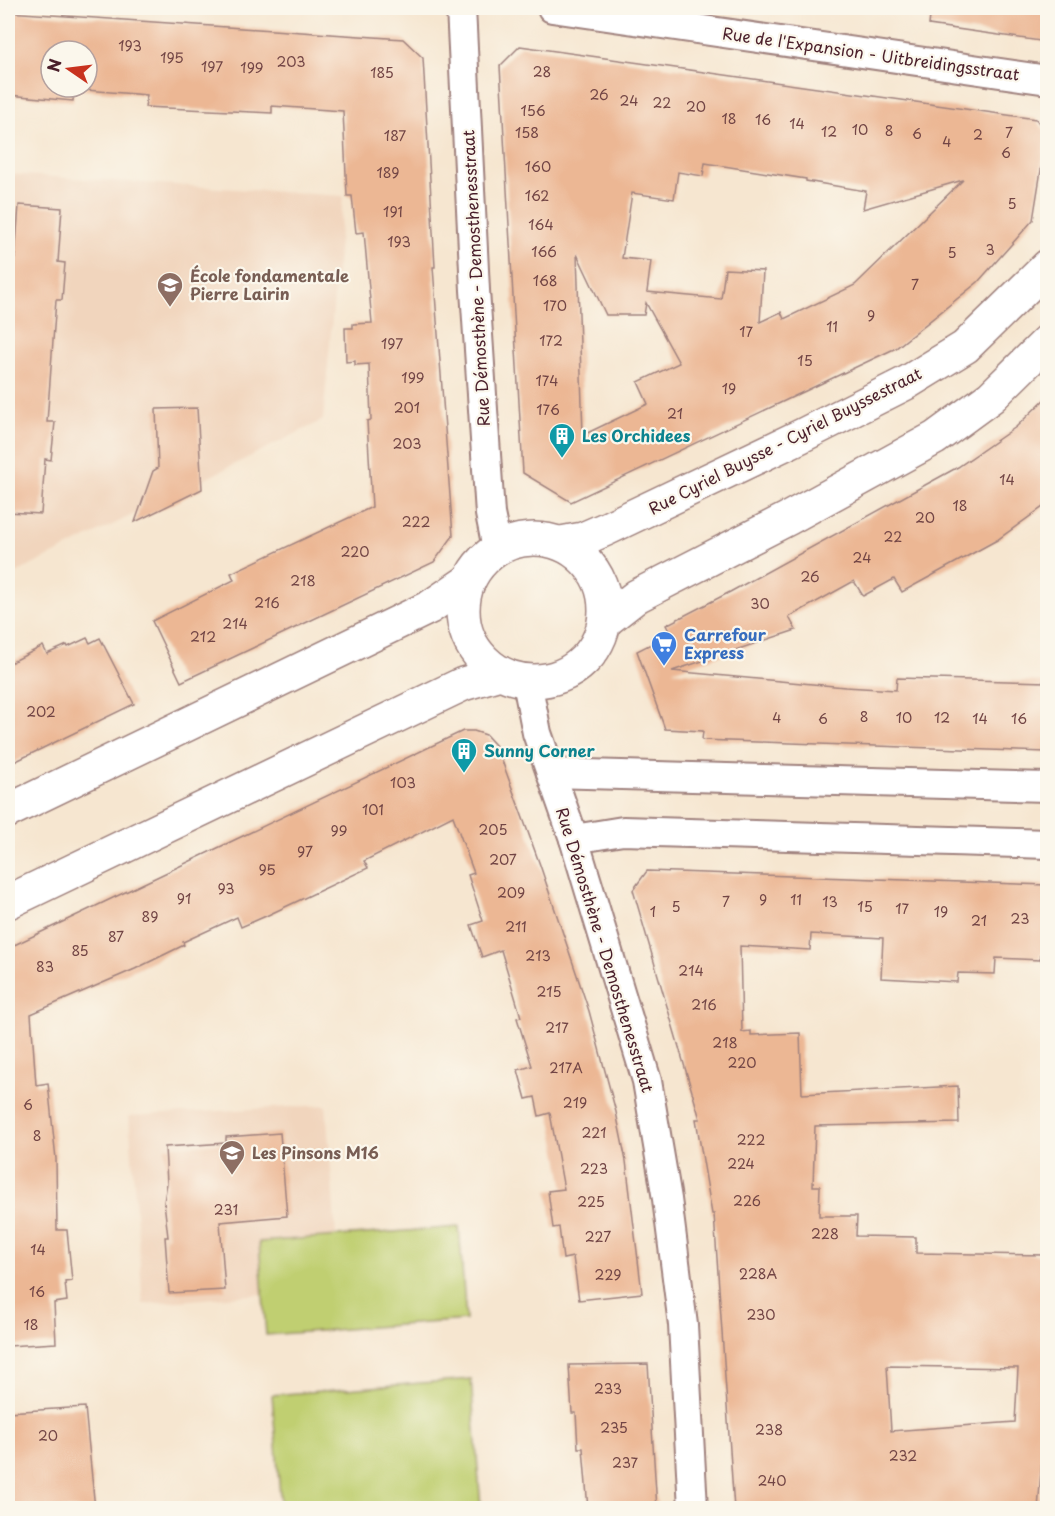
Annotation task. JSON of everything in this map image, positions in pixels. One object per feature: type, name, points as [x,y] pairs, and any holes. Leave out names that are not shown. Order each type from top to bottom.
[{"type":"street","name":"Rue Démosthène - Demosthenesstraat","points":[[461,8],[475,290],[490,514],[497,548]]},
{"type":"street","name":"Rue de l'Expansion - Uitbreidingsstraat","points":[[552,8],[1047,80]]},
{"type":"street","name":"Rue Cyriel Buysse - Cyriel Buyssestraat","points":[[561,543],[584,539],[606,530],[908,382],[965,347],[1047,266]]},
{"type":"street","points":[[605,621],[638,596],[789,518],[935,438],[991,397],[1047,341]]},
{"type":"street","points":[[8,902],[463,684],[513,678],[548,680],[569,673],[586,660],[598,642],[605,621],[605,606],[597,575],[575,551],[561,543],[540,538],[518,540],[497,548],[481,562],[468,581],[463,601],[463,621],[469,640],[487,665],[513,678]]},
{"type":"street","points":[[8,811],[430,607],[468,581]]},
{"type":"street","name":"Rue Démosthène - Demosthenesstraat","points":[[513,678],[537,733],[574,839],[647,1081],[667,1199],[683,1325],[693,1509]]},
{"type":"street","points":[[551,772],[1047,787]]},
{"type":"street","points":[[574,839],[623,831],[1047,844]]},
{"type":"shaded area","name":"École fondamentale Pierre Lairin","points":[[8,174],[343,196],[323,420],[8,577]]},
{"type":"shaded area","name":"Les Pinsons M16","points":[[326,1105],[336,1236],[259,1242],[263,1294],[143,1304],[129,1116]]},
{"type":"green space","points":[[459,1227],[466,1320],[266,1335],[259,1242]]},
{"type":"green space","points":[[471,1379],[481,1508],[281,1508],[272,1395]]},
{"type":"building","points":[[931,8],[1047,8],[1047,42],[929,25]]},
{"type":"building","points":[[8,12],[403,39],[423,58],[435,267],[433,267],[453,536],[434,562],[181,682],[152,621],[234,580],[231,573],[372,507],[367,421],[371,420],[369,364],[355,365],[355,361],[346,362],[345,328],[353,328],[353,324],[372,323],[364,232],[356,233],[352,196],[347,196],[343,111],[272,106],[272,113],[145,107],[147,95],[99,91],[99,39],[39,39],[39,98],[9,95]]},
{"type":"building","points":[[520,46],[1036,119],[1047,133],[1033,220],[978,282],[896,348],[571,502],[523,473],[500,66]],"holes":[[[705,163],[866,191],[863,209],[963,180],[855,285],[784,319],[781,312],[760,322],[763,271],[725,269],[721,299],[647,292],[651,261],[622,258],[632,193],[674,199],[678,172],[703,176]],[[577,254],[606,315],[644,315],[646,303],[679,363],[638,382],[648,404],[583,435]]]},
{"type":"building","points":[[19,205],[62,208],[58,262],[65,263],[62,300],[56,300],[47,422],[55,422],[51,460],[45,459],[41,514],[8,512],[8,376],[13,300],[8,299],[8,258],[15,258]]},
{"type":"building","points":[[1047,397],[1047,504],[997,540],[902,592],[894,579],[863,596],[854,581],[789,617],[796,630],[672,671],[896,690],[897,678],[1047,682],[1047,752],[702,740],[703,731],[665,729],[637,651],[671,634],[666,625],[958,467],[1016,427]]},
{"type":"building","points":[[197,408],[202,489],[135,522],[153,471],[158,468],[156,409]]},
{"type":"building","points":[[87,638],[90,643],[100,638],[134,704],[8,765],[8,664],[43,646],[47,654]]},
{"type":"building","points":[[463,731],[474,731],[486,735],[497,747],[589,1011],[616,1112],[626,1161],[642,1293],[579,1300],[573,1257],[563,1259],[559,1227],[553,1228],[548,1191],[564,1189],[550,1113],[539,1116],[535,1097],[526,1099],[518,1070],[532,1066],[517,1018],[521,1017],[501,950],[482,957],[471,925],[483,921],[468,875],[474,873],[453,816],[364,861],[368,868],[266,916],[241,927],[237,917],[183,942],[184,945],[135,969],[31,1014],[36,1085],[48,1083],[56,1159],[57,1230],[67,1230],[72,1281],[65,1282],[67,1301],[54,1303],[56,1343],[8,1346],[8,948]]},
{"type":"building","points":[[647,871],[1047,885],[1047,954],[1041,954],[1040,960],[996,958],[995,974],[958,973],[957,982],[881,978],[883,938],[811,934],[810,950],[740,946],[742,1032],[751,1031],[751,1035],[800,1033],[802,1094],[958,1086],[959,1123],[815,1126],[813,1186],[820,1186],[819,1216],[857,1216],[856,1236],[916,1237],[916,1253],[1047,1255],[1047,1397],[1038,1509],[734,1509],[714,1214],[712,1214],[696,1119],[700,1119],[633,890]],"holes":[[[887,1366],[1018,1368],[1015,1422],[891,1431]]]},
{"type":"building","points":[[280,1133],[287,1216],[220,1222],[225,1290],[169,1293],[165,1237],[168,1237],[164,1202],[167,1183],[165,1147],[226,1143],[226,1137]]},
{"type":"building","points":[[648,1364],[657,1509],[588,1509],[583,1448],[578,1448],[576,1413],[572,1413],[569,1365]]},
{"type":"building","points":[[85,1407],[95,1509],[10,1509],[8,1412]]},
{"type":"place","name":"École fondamentale Pierre Lairin","points":[[170,308]]},
{"type":"place","name":"Les Orchidees","points":[[562,459]]},
{"type":"place","name":"Carrefour Express","points":[[664,667]]},
{"type":"place","name":"Sunny Corner","points":[[464,774]]},
{"type":"place","name":"Les Pinsons M16","points":[[232,1176]]}]
